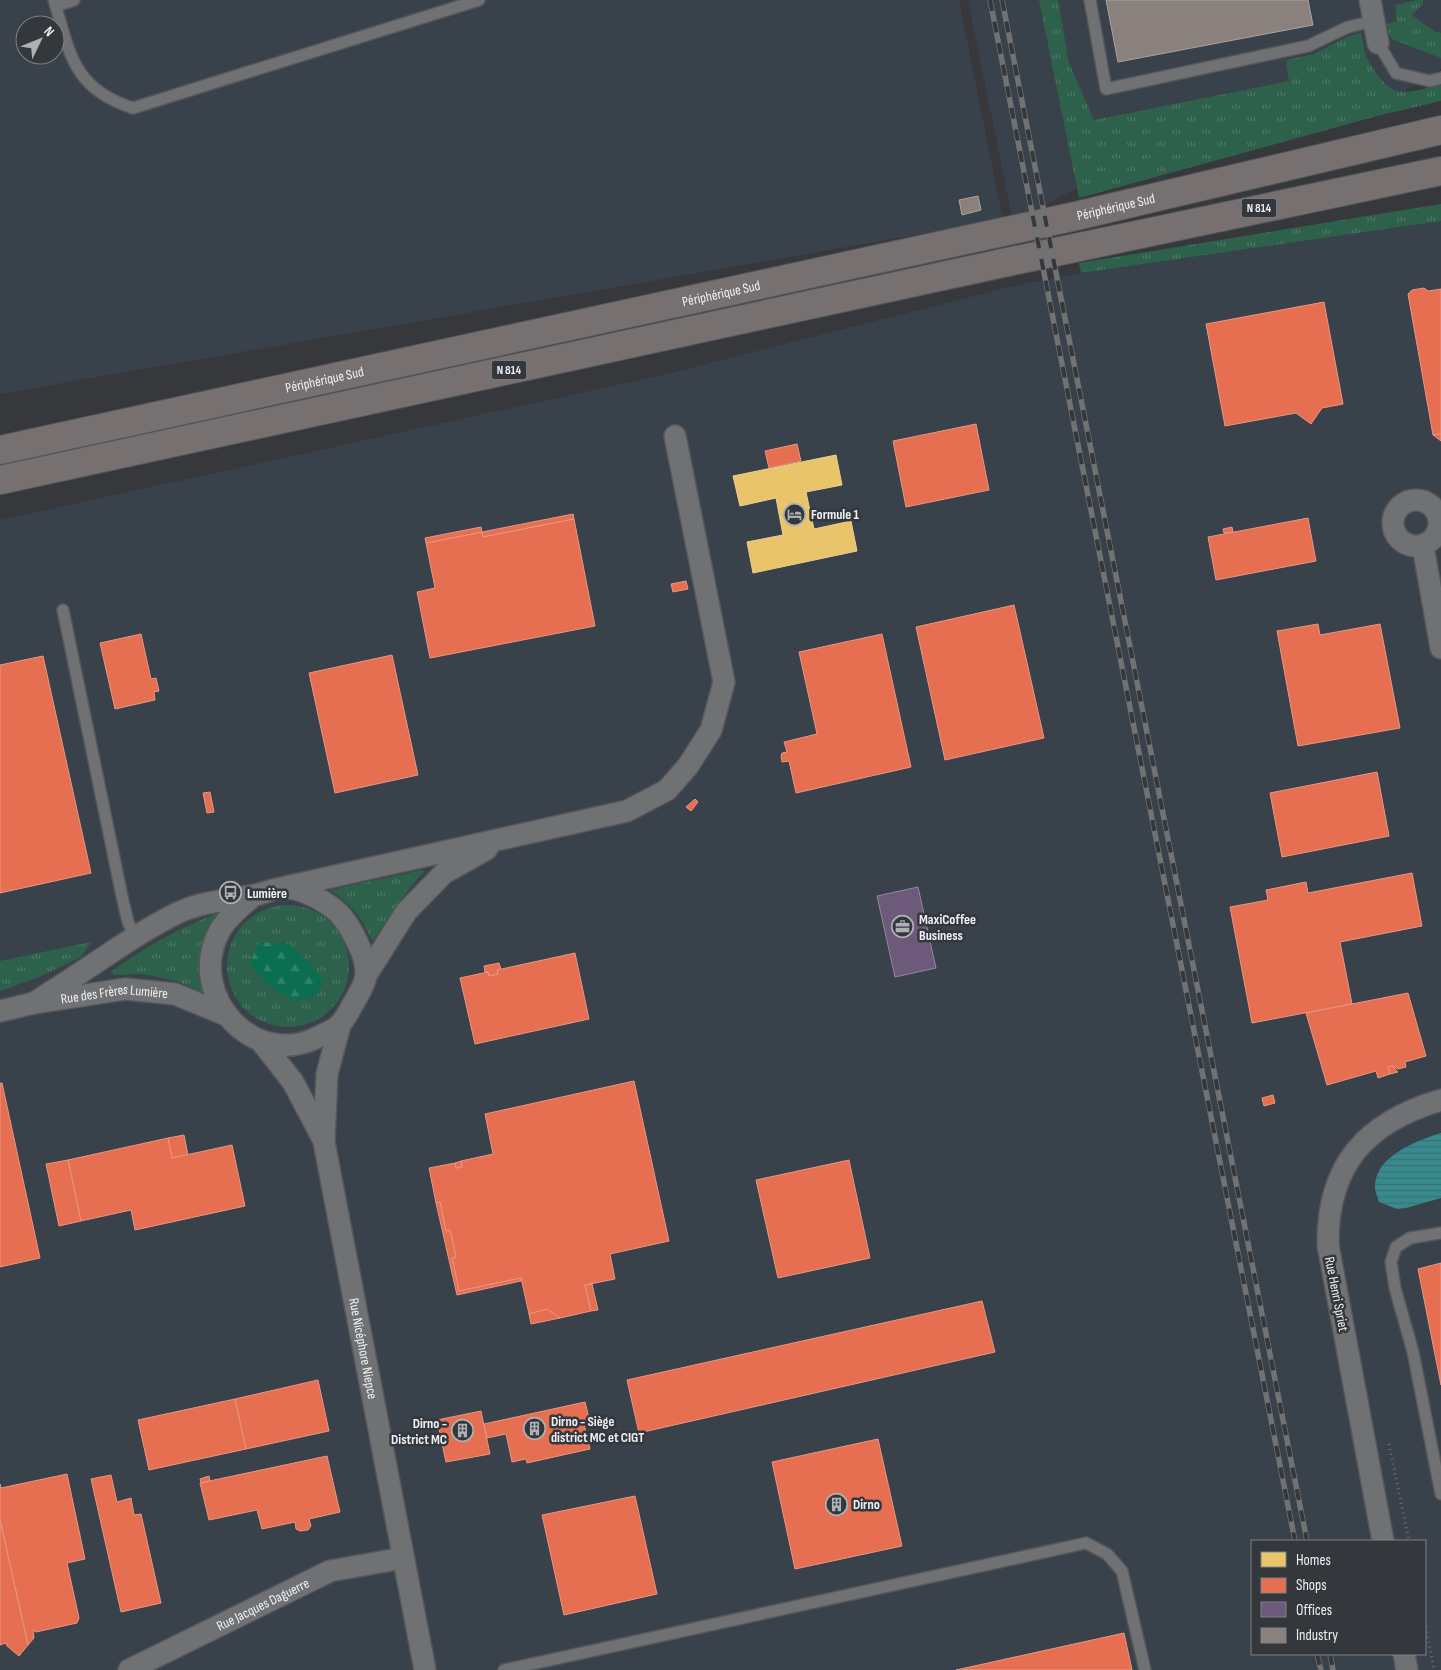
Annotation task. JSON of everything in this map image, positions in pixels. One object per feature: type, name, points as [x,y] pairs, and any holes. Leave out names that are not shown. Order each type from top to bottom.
[{"type":"highway","name":"Périphérique Sud","points":[[0,450],[1076,216],[1441,130]]},
{"type":"highway","name":"Périphérique Sud","points":[[0,480],[1275,204],[1441,171]]},
{"type":"street","points":[[1370,0],[1378,43]]},
{"type":"street","points":[[34,1003],[135,937],[182,911],[220,900],[254,895],[627,811],[667,790],[688,766],[711,730],[724,682],[675,436]]},
{"type":"street","points":[[1418,500],[1428,503],[1435,509],[1440,518],[1440,527],[1437,535],[1431,542],[1423,546],[1414,547],[1406,544],[1399,539],[1394,531],[1393,522],[1395,514],[1400,506],[1408,501],[1418,500]]},
{"type":"street","points":[[1423,546],[1441,648]]},
{"type":"street","points":[[254,895],[234,912],[220,930],[212,951],[210,973],[215,996],[226,1015],[238,1027],[260,1040],[272,1044],[294,1044],[315,1039],[340,1025],[363,988],[367,974],[406,912],[444,873],[507,838]]},
{"type":"street","points":[[286,888],[306,893],[323,902],[343,918],[357,940],[367,974]]},
{"type":"street","name":"Rue des Frères Lumière","points":[[0,1011],[34,1003],[125,989],[175,994],[226,1015]]},
{"type":"street","name":"Rue Nicéphore Niepce","points":[[340,1025],[327,1074],[324,1142],[425,1670]]},
{"type":"street","points":[[260,1040],[293,1082],[324,1142]]},
{"type":"street","name":"Rue Henri Spriet","points":[[1383,1540],[1328,1245],[1328,1220],[1332,1196],[1347,1162],[1358,1148],[1386,1122],[1418,1107],[1441,1100]]},
{"type":"street","name":"Rue Jacques Daguerre","points":[[129,1670],[330,1571],[403,1558]]},
{"type":"street","points":[[1404,1655],[1407,1670]]},
{"type":"lane","points":[[74,0],[55,3],[69,50],[80,74],[94,88],[113,101],[133,108],[479,0]]},
{"type":"lane","points":[[1090,0],[1106,89],[1308,46],[1348,27],[1374,21]]},
{"type":"lane","points":[[1378,43],[1396,73],[1430,81],[1441,78]]},
{"type":"lane","points":[[63,610],[121,891],[128,922],[135,937]]},
{"type":"lane","points":[[1441,1233],[1410,1238],[1396,1246],[1391,1262],[1394,1288],[1414,1352],[1441,1494]]},
{"type":"lane","points":[[504,1670],[1086,1543],[1107,1554],[1122,1571],[1144,1670]]},
{"type":"path","points":[[1388,1435],[1409,1540]]},
{"type":"path","points":[[1426,1627],[1434,1670]]},
{"type":"shaded area","points":[[0,0],[959,0],[1003,220],[0,394]]},
{"type":"shaded area","points":[[968,0],[1441,0],[1441,69],[1397,95],[1077,188],[1013,222]]},
{"type":"shaded area","points":[[1441,221],[1441,1670],[0,1670],[0,520],[667,374],[1013,286],[1081,273]]},
{"type":"green space","points":[[1039,0],[1058,0],[1069,63],[1094,120],[1289,81],[1286,60],[1314,54],[1349,36],[1361,33],[1367,58],[1378,76],[1388,86],[1398,91],[1408,92],[1441,85],[1441,101],[1381,115],[1079,198]]},
{"type":"green space","points":[[1423,0],[1423,3],[1412,15],[1435,32],[1441,33],[1441,58],[1394,40],[1389,36],[1387,24],[1397,21],[1395,5]]},
{"type":"green space","points":[[1441,204],[1441,221],[1081,273],[1079,263]]},
{"type":"green space","points":[[422,870],[424,872],[412,885],[372,941],[364,924],[355,912],[345,901],[330,890]]},
{"type":"green space","points":[[288,905],[300,906],[311,910],[322,915],[331,923],[339,932],[344,943],[348,954],[348,978],[344,989],[339,1000],[331,1009],[322,1017],[311,1022],[300,1026],[288,1027],[276,1026],[265,1022],[254,1017],[245,1009],[237,1000],[232,989],[228,978],[227,966],[228,954],[232,943],[237,932],[245,923],[254,915],[265,910],[276,906]]},
{"type":"green space","points":[[220,912],[201,950],[200,969],[203,993],[177,981],[143,974],[114,975],[111,972],[163,938]]},
{"type":"green space","points":[[91,942],[81,957],[39,977],[0,991],[0,961]]},
{"type":"green space","points":[[260,942],[289,944],[309,961],[323,979],[317,995],[296,1002],[268,985],[249,963]]},
{"type":"water","points":[[1441,1133],[1441,1198],[1397,1209],[1379,1202],[1375,1187],[1377,1176],[1389,1158],[1409,1145]]},
{"type":"building: Homes","name":"Formule 1","points":[[836,455],[842,485],[806,492],[814,529],[851,521],[857,551],[753,573],[747,542],[783,535],[776,498],[740,506],[733,476]]},
{"type":"building: Shops","points":[[1424,288],[1428,291],[1441,289],[1441,434],[1433,435],[1408,294],[1412,290]]},
{"type":"building: Shops","points":[[1324,302],[1343,404],[1322,408],[1311,424],[1296,413],[1225,426],[1206,324]]},
{"type":"building: Shops","points":[[976,424],[989,490],[906,507],[893,441]]},
{"type":"building: Shops","points":[[1441,434],[1441,441],[1433,435]]},
{"type":"building: Shops","points":[[797,444],[801,461],[769,468],[765,451]]},
{"type":"building: Shops","points":[[573,514],[574,519],[483,537],[482,532]]},
{"type":"building: Shops","points":[[1308,518],[1316,561],[1216,580],[1208,537]]},
{"type":"building: Shops","points":[[574,519],[595,626],[430,658],[417,592],[435,588],[426,543],[482,532],[483,537]]},
{"type":"building: Shops","points":[[481,527],[482,532],[426,543],[425,538]]},
{"type":"building: Shops","points":[[1232,527],[1233,532],[1224,533],[1223,529]]},
{"type":"building: Shops","points":[[686,581],[688,589],[673,592],[671,584]]},
{"type":"building: Shops","points":[[1014,605],[1044,738],[945,760],[916,627]]},
{"type":"building: Shops","points":[[1318,624],[1320,635],[1380,624],[1400,728],[1298,746],[1277,631]]},
{"type":"building: Shops","points":[[141,634],[151,679],[156,678],[159,691],[154,692],[155,700],[115,709],[100,643]]},
{"type":"building: Shops","points":[[882,634],[911,767],[796,793],[789,761],[782,762],[782,753],[787,752],[784,742],[817,734],[799,652]]},
{"type":"building: Shops","points":[[392,655],[418,775],[335,793],[309,673]]},
{"type":"building: Shops","points":[[43,656],[91,873],[0,893],[0,665]]},
{"type":"building: Shops","points":[[1377,772],[1389,836],[1282,857],[1270,793]]},
{"type":"building: Shops","points":[[210,792],[214,812],[207,813],[203,793]]},
{"type":"building: Shops","points":[[695,799],[698,802],[691,811],[686,807]]},
{"type":"building: Shops","points":[[1412,873],[1422,926],[1340,942],[1352,1004],[1252,1023],[1230,907],[1268,900],[1266,890],[1306,882],[1308,893]]},
{"type":"building: Shops","points":[[575,953],[589,1019],[475,1044],[460,978],[488,972],[489,976],[498,974],[497,970]]},
{"type":"building: Shops","points":[[499,963],[501,969],[497,970],[498,974],[489,976],[488,972],[485,972],[484,966]]},
{"type":"building: Shops","points":[[1408,993],[1426,1056],[1405,1062],[1406,1067],[1398,1069],[1392,1066],[1388,1067],[1390,1074],[1378,1078],[1376,1071],[1327,1085],[1306,1013]]},
{"type":"building: Shops","points":[[1392,1066],[1398,1072],[1390,1074],[1388,1067]]},
{"type":"building: Shops","points":[[634,1081],[669,1241],[610,1254],[615,1279],[585,1285],[591,1311],[560,1318],[547,1309],[529,1314],[521,1278],[459,1291],[452,1258],[456,1257],[450,1230],[446,1231],[440,1202],[436,1203],[429,1168],[455,1163],[456,1168],[462,1167],[461,1161],[493,1154],[485,1114]]},
{"type":"building: Shops","points":[[0,1083],[2,1083],[40,1258],[0,1267]]},
{"type":"building: Shops","points":[[1273,1095],[1275,1103],[1264,1106],[1262,1098]]},
{"type":"building: Shops","points":[[184,1135],[188,1155],[172,1158],[168,1138]]},
{"type":"building: Shops","points":[[168,1138],[172,1158],[232,1145],[245,1206],[135,1230],[131,1210],[81,1221],[68,1160]]},
{"type":"building: Shops","points":[[68,1160],[81,1221],[59,1226],[46,1164]]},
{"type":"building: Shops","points":[[849,1160],[870,1258],[778,1278],[756,1180]]},
{"type":"building: Shops","points":[[461,1161],[462,1167],[456,1168],[455,1163]]},
{"type":"building: Shops","points":[[440,1202],[446,1231],[450,1230],[456,1257],[452,1258],[459,1291],[521,1278],[521,1281],[457,1295],[436,1203]]},
{"type":"building: Shops","points":[[1441,1263],[1441,1385],[1418,1269]]},
{"type":"building: Shops","points":[[592,1284],[598,1310],[591,1311],[585,1285]]},
{"type":"building: Shops","points":[[982,1301],[995,1352],[639,1433],[627,1380]]},
{"type":"building: Shops","points":[[547,1309],[560,1318],[531,1324],[529,1314]]},
{"type":"building: Shops","points":[[318,1380],[329,1431],[246,1449],[235,1399]]},
{"type":"building: Shops","points":[[235,1399],[246,1449],[149,1470],[138,1420]]},
{"type":"building: Shops","name":"Dirno - Siège district MC et CIGT","points":[[585,1402],[589,1418],[583,1420],[590,1449],[527,1463],[526,1459],[512,1462],[506,1434],[487,1438],[484,1424]]},
{"type":"building: Shops","name":"Dirno - District MC","points":[[481,1411],[490,1454],[446,1462],[437,1420]]},
{"type":"building: Shops","name":"Dirno","points":[[878,1439],[902,1546],[795,1569],[772,1462]]},
{"type":"building: Shops","points":[[327,1456],[340,1512],[309,1519],[311,1526],[308,1530],[300,1531],[296,1529],[295,1522],[262,1529],[257,1510],[209,1520],[200,1483]]},
{"type":"building: Shops","points":[[67,1474],[85,1559],[67,1563],[79,1618],[77,1623],[36,1632],[33,1630],[34,1638],[28,1645],[0,1520],[0,1484],[1,1488]]},
{"type":"building: Shops","points":[[111,1475],[117,1502],[131,1498],[134,1515],[141,1514],[161,1603],[121,1612],[91,1479]]},
{"type":"building: Shops","points":[[209,1476],[210,1481],[201,1483],[200,1479]]},
{"type":"building: Shops","points":[[635,1496],[657,1594],[564,1615],[542,1515]]},
{"type":"building: Shops","points":[[0,1520],[28,1645],[19,1656],[6,1643],[0,1645]]},
{"type":"building: Shops","points":[[1124,1633],[1132,1670],[956,1670]]},
{"type":"building: Offices","points":[[918,887],[936,968],[895,977],[877,896]]},
{"type":"building: Industry","points":[[1106,0],[1308,0],[1313,25],[1118,62]]},
{"type":"building: Industry","points":[[978,196],[981,210],[962,215],[959,200]]},
{"type":"railway","points":[[990,0],[1295,1540]]},
{"type":"railway","points":[[1002,0],[1307,1540]]},
{"type":"railway","points":[[1317,1655],[1321,1670]]},
{"type":"railway","points":[[1330,1655],[1333,1670]]},
{"type":"place","name":"Formule 1","points":[[795,514]]},
{"type":"place","name":"Lumière","points":[[231,893]]},
{"type":"place","name":"MaxiCoffee Business","points":[[903,927]]},
{"type":"place","name":"Dirno - Siège district MC et CIGT","points":[[535,1429]]},
{"type":"place","name":"Dirno - District MC","points":[[463,1431]]},
{"type":"place","name":"Dirno","points":[[837,1504]]}]
